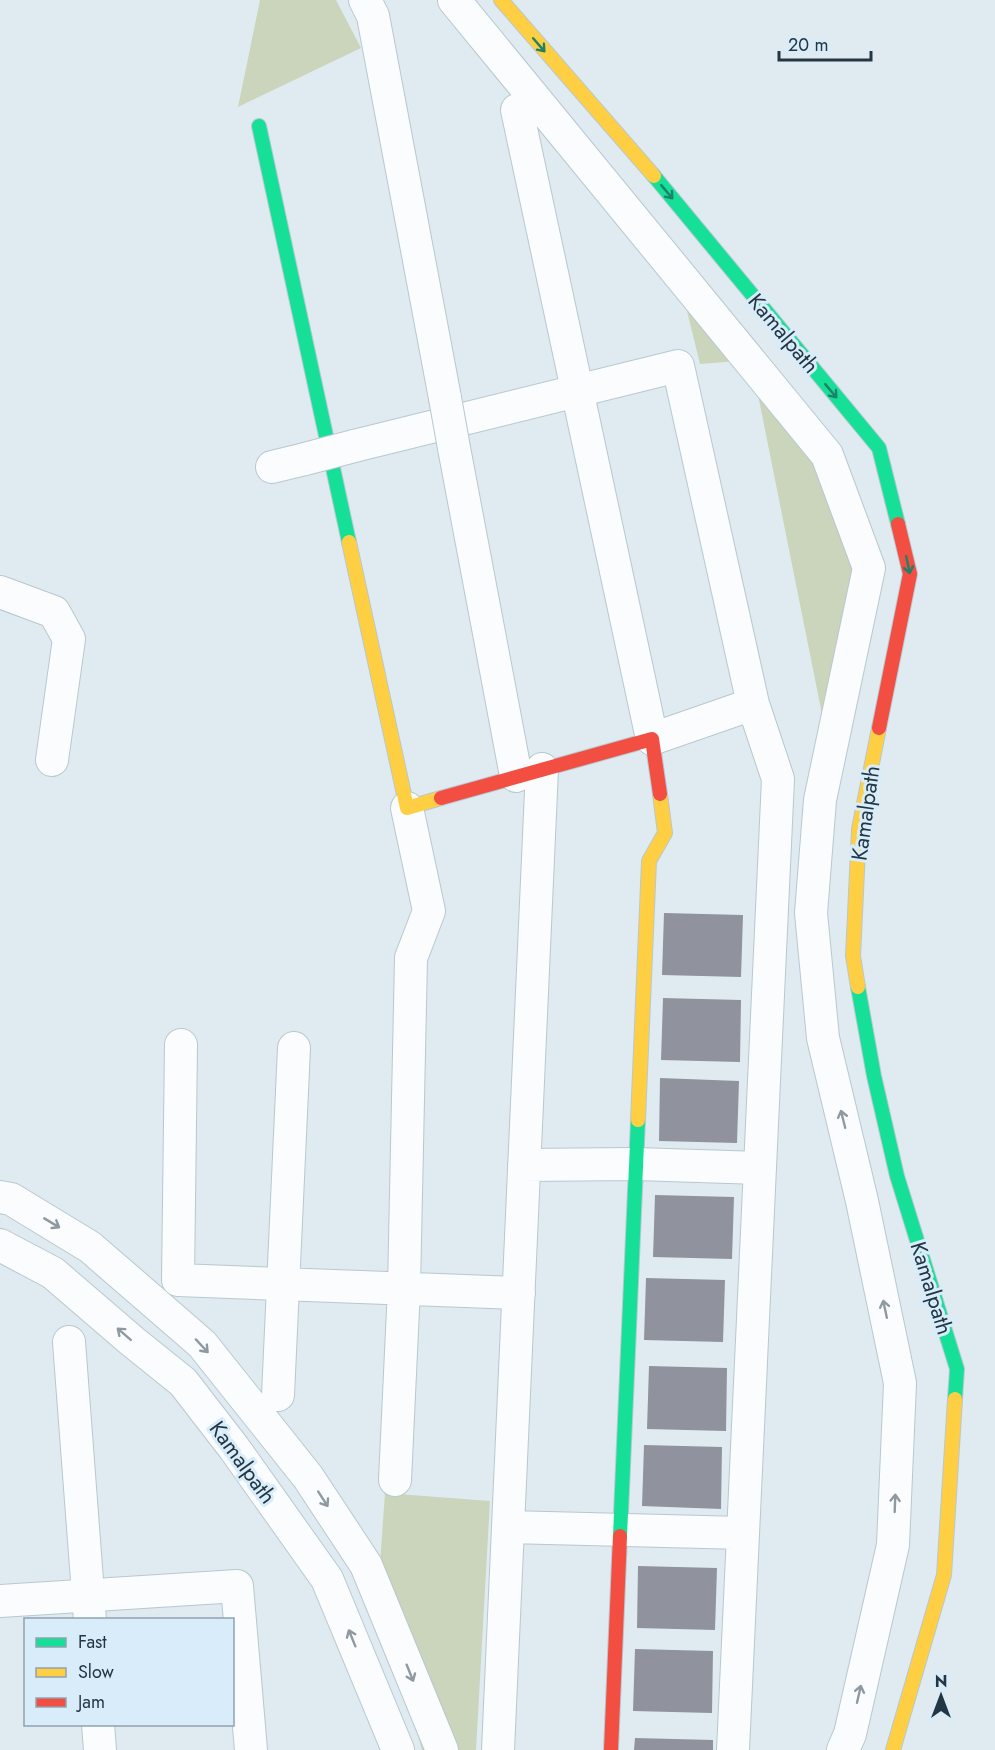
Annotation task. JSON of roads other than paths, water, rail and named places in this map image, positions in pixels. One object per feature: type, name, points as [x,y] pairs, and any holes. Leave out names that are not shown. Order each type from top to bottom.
[{"type":"street","points":[[365,0],[373,16],[454,448],[529,773],[524,1164],[498,1750]]},
{"type":"street","points":[[454,0],[827,454],[869,568],[820,800],[811,913],[823,1038],[862,1201],[900,1383],[893,1545],[850,1734],[843,1750]]},
{"type":"street","name":"Kamalpath","points":[[501,0],[635,153],[879,448],[910,574],[859,829],[854,956],[874,1076],[897,1176],[957,1369],[944,1575],[893,1750]]},
{"type":"street","points":[[517,110],[652,739],[665,833],[649,861],[611,1750]]},
{"type":"street","points":[[259,126],[429,911],[411,958],[404,1288],[395,1480]]},
{"type":"street","points":[[272,467],[678,366],[753,704],[778,779],[733,1750]]},
{"type":"street","points":[[0,592],[54,612],[69,639],[52,760]]},
{"type":"street","points":[[407,808],[652,739],[753,704]]},
{"type":"street","points":[[181,1045],[178,1280],[519,1293]]},
{"type":"street","points":[[278,1395],[294,1048]]},
{"type":"street","points":[[524,1164],[636,1164],[760,1168]]},
{"type":"street","points":[[0,1197],[11,1199],[90,1246],[202,1344],[308,1478],[366,1565],[442,1750]]},
{"type":"street","name":"Kamalpath","points":[[0,1245],[53,1273],[183,1382],[234,1448],[327,1579],[398,1750]]},
{"type":"street","points":[[69,1342],[89,1608]]},
{"type":"street","points":[[508,1527],[743,1533]]},
{"type":"street","points":[[0,1601],[89,1608],[237,1586],[251,1750]]},
{"type":"street","points":[[99,1726],[100,1750]]}]
